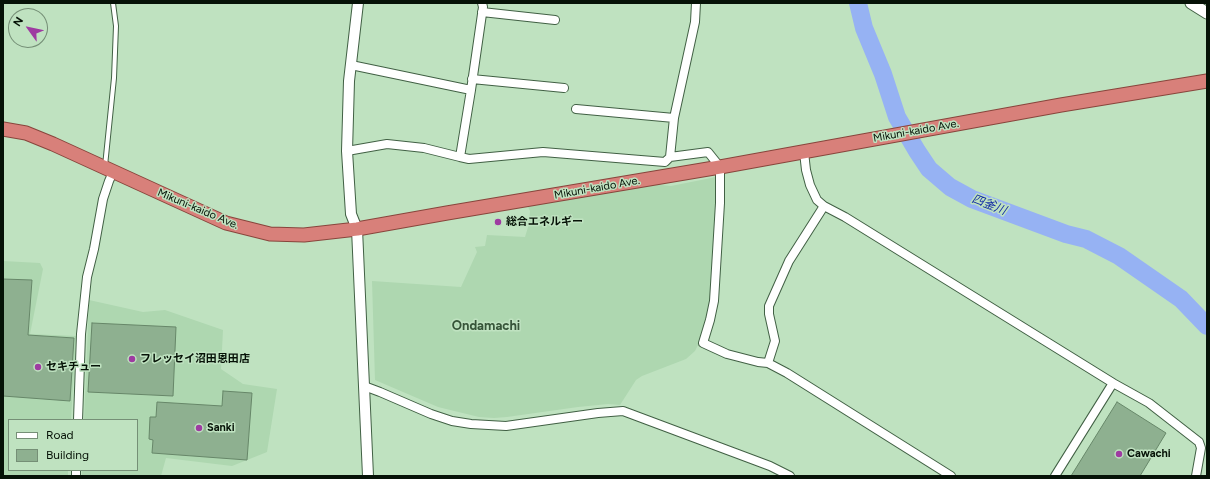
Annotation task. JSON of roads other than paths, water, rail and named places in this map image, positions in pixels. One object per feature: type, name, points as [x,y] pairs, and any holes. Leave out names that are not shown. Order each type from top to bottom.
[{"type":"highway","name":"Mikuni-kaido Ave.","points":[[3,129],[26,133],[53,144],[226,223],[270,234],[304,235],[357,229],[1207,81]]},
{"type":"main road","points":[[1191,3],[1207,13]]},
{"type":"street","points":[[358,3],[349,80],[346,151],[351,214],[357,229],[368,476]]},
{"type":"street","points":[[460,157],[471,90],[482,3]]},
{"type":"street","points":[[670,157],[674,118],[695,22],[696,3]]},
{"type":"street","points":[[482,12],[556,20]]},
{"type":"street","points":[[351,65],[471,90]]},
{"type":"street","points":[[472,79],[564,88]]},
{"type":"street","points":[[576,109],[674,118]]},
{"type":"street","points":[[346,151],[387,144],[424,148],[469,159],[543,152],[665,162],[670,157],[708,152],[720,167],[720,203],[714,301],[703,343],[727,354],[768,363],[787,373],[951,476]]},
{"type":"street","points":[[804,152],[806,170],[810,185],[817,200],[824,206],[845,217],[1113,383],[1149,403],[1199,442],[1202,448],[1196,476]]},
{"type":"street","points":[[78,419],[81,334],[87,277],[94,249],[103,199],[108,182],[109,170]]},
{"type":"street","points":[[768,363],[775,341],[769,314],[769,306],[789,262],[824,206]]},
{"type":"street","points":[[1055,476],[1113,383]]},
{"type":"street","points":[[364,386],[432,414],[452,421],[471,424],[506,426],[623,411],[770,466],[790,476]]},
{"type":"lane","points":[[109,170],[116,26],[114,3]]},
{"type":"waterway","name":"四釜川","points":[[858,3],[864,28],[883,74],[897,117],[929,169],[950,187],[972,199],[1066,234],[1086,239],[1119,256],[1181,299],[1207,326]]},
{"type":"place","name":"総合エネルギー","points":[[498,222]]},
{"type":"place","name":"フレッセイ沼田恩田店","points":[[132,359]]},
{"type":"place","name":"セキチュー","points":[[38,367]]},
{"type":"place","name":"Sanki","points":[[199,428]]},
{"type":"place","name":"Cawachi","points":[[1119,454]]},
{"type":"district","name":"Ondamachi","points":[[486,326]]}]
